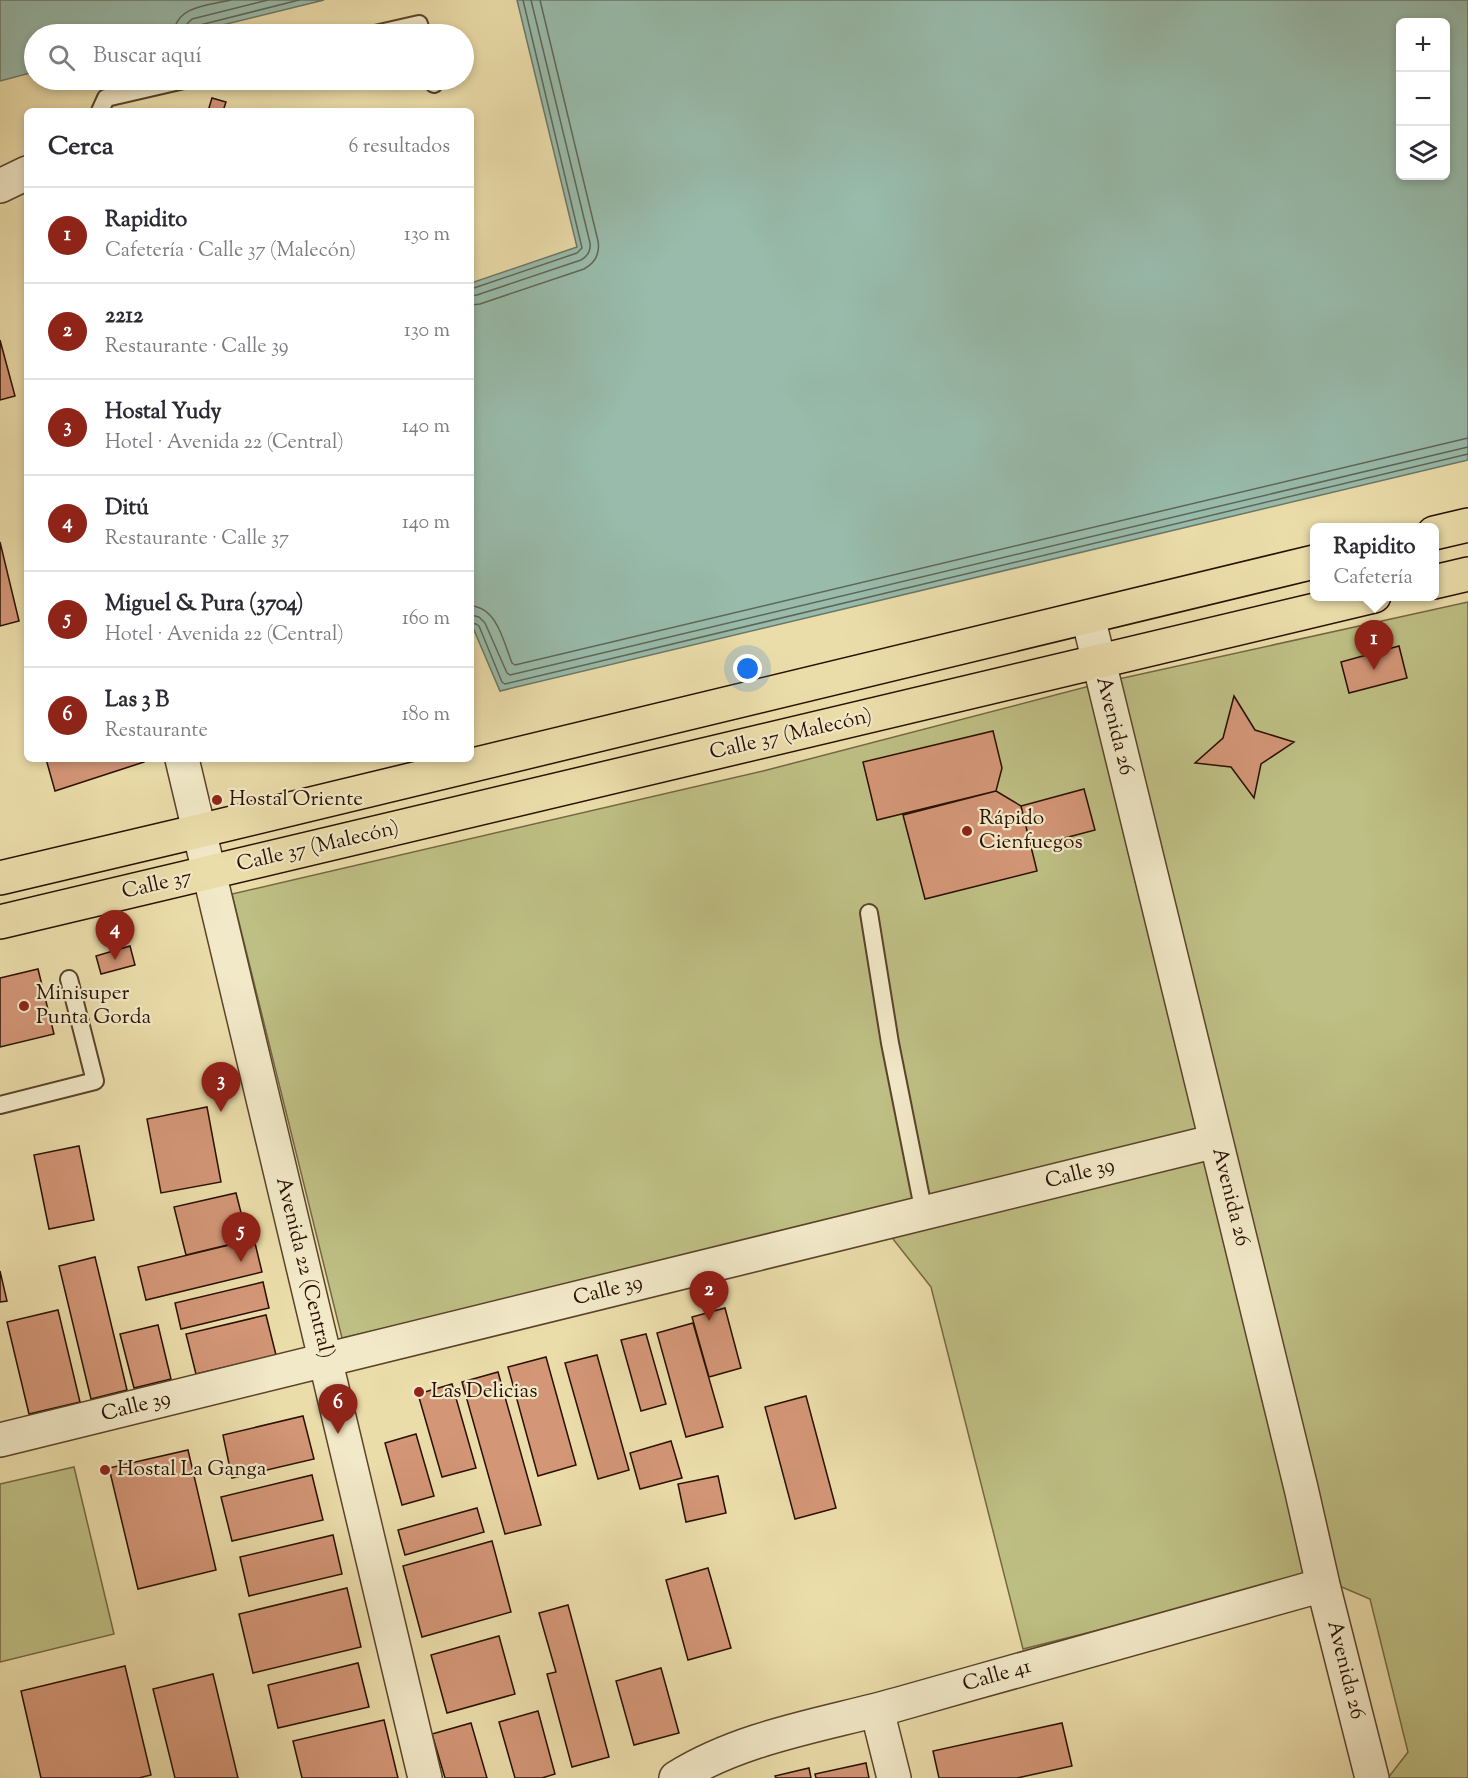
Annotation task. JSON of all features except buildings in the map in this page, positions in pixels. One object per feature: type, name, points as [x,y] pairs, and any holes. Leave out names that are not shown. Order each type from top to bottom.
[{"type":"main road","points":[[1439,532],[1468,525]]},
{"type":"main road","name":"Calle 37 (Malecón)","points":[[199,831],[1310,563]]},
{"type":"main road","points":[[1439,581],[1468,574]]},
{"type":"main road","name":"Calle 37 (Malecón)","points":[[209,873],[1357,601]]},
{"type":"main road","name":"Calle 37","points":[[0,878],[199,831]]},
{"type":"main road","name":"Calle 37","points":[[0,922],[209,873]]},
{"type":"street","points":[[0,186],[24,174]]},
{"type":"street","name":"Avenida 26","points":[[1088,617],[1372,1778]]},
{"type":"street","name":"Avenida 22 (Central)","points":[[183,762],[425,1778]]},
{"type":"street","name":"Calle 39","points":[[0,1440],[1216,1141]]},
{"type":"street","name":"Calle 41","points":[[676,1778],[747,1743],[877,1710],[1323,1585]]},
{"type":"street","points":[[877,1710],[894,1778]]},
{"type":"lane","points":[[101,108],[106,98],[141,90]]},
{"type":"lane","points":[[869,913],[890,1043],[924,1213]]},
{"type":"lane","points":[[0,1105],[95,1081],[69,979]]},
{"type":"green space","points":[[1468,602],[1468,1778],[1388,1778],[1408,1752],[1370,1599],[1323,1579],[1298,1580],[1023,1649],[931,1287],[874,1215],[342,1338],[232,894],[767,770],[1105,682]]},
{"type":"green space","points":[[74,1467],[114,1634],[0,1662],[0,1484]]},
{"type":"water","points":[[0,0],[324,0],[227,24],[24,24],[24,75],[0,81]]},
{"type":"water","points":[[517,0],[1468,0],[1468,460],[500,691],[474,630],[474,282],[577,247]]},
{"type":"place","name":"Rapidito","points":[[1374,670]]},
{"type":"place","name":"Hostal Oriente","points":[[217,800]]},
{"type":"place","name":"Rápido Cienfuegos","points":[[967,831]]},
{"type":"place","name":"Ditú","points":[[115,960]]},
{"type":"place","name":"Minisuper Punta Gorda","points":[[24,1006]]},
{"type":"place","name":"Hostal Yudy","points":[[221,1112]]},
{"type":"place","name":"Miguel & Pura (3704)","points":[[241,1262]]},
{"type":"place","name":"2212","points":[[709,1321]]},
{"type":"place","name":"Las Delicias","points":[[419,1392]]},
{"type":"place","name":"Las 3 B","points":[[338,1434]]},
{"type":"place","name":"Hostal La Ganga","points":[[105,1470]]}]
